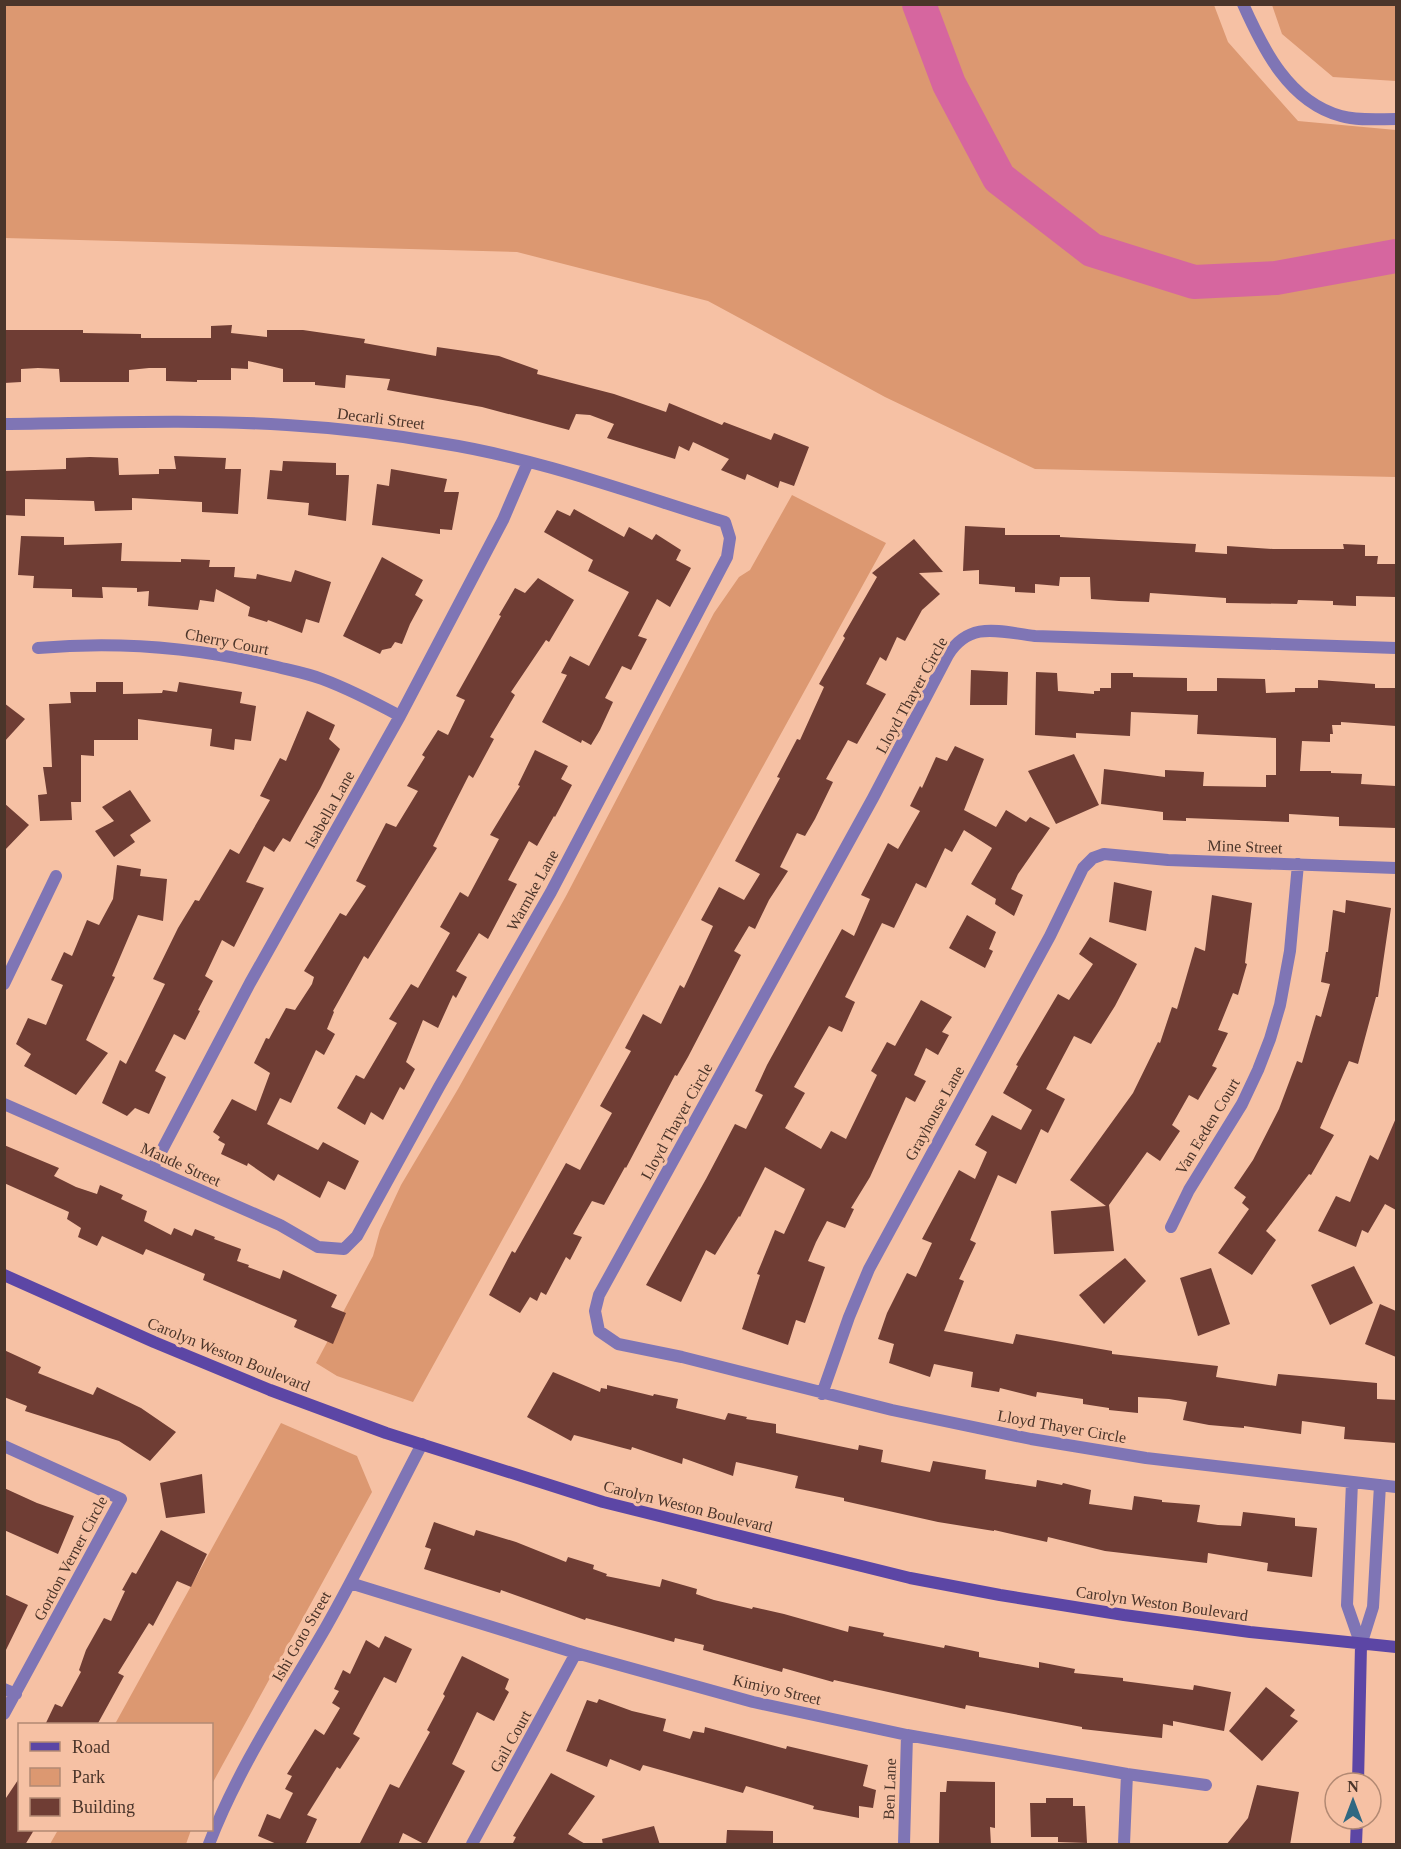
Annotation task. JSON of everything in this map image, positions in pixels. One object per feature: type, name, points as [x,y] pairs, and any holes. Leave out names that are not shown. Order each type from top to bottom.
[{"type":"street","points":[[1243,4],[1256,34],[1277,69],[1308,99],[1326,111],[1342,117],[1396,119]]},
{"type":"street","name":"Decarli Street","points":[[4,424],[221,422],[366,431],[442,443],[528,462],[725,522],[730,538]]},
{"type":"street","name":"Isabella Lane","points":[[152,1169],[250,983],[400,716],[503,520],[528,462]]},
{"type":"street","name":"Warmke Lane","points":[[344,1249],[357,1236],[551,892],[727,557],[730,538]]},
{"type":"street","name":"Lloyd Thayer Circle","points":[[1396,648],[1035,636],[988,631],[975,631],[965,635],[954,646],[599,1296],[595,1311],[599,1331],[618,1344],[682,1357],[822,1394],[1031,1439],[1146,1458],[1396,1486]]},
{"type":"street","name":"Cherry Court","points":[[38,648],[114,644],[162,646],[215,653],[320,678],[359,694],[400,716]]},
{"type":"street","name":"Mine Street","points":[[1094,858],[1104,854],[1168,860],[1396,868]]},
{"type":"street","name":"Grayhouse Lane","points":[[822,1394],[849,1317],[869,1269],[1050,936],[1083,868],[1094,858]]},
{"type":"street","name":"Van Eeden Court","points":[[1171,1227],[1189,1190],[1242,1104],[1270,1039],[1280,1005],[1290,951],[1298,864]]},
{"type":"street","points":[[4,984],[56,876]]},
{"type":"street","name":"Maude Street","points":[[4,1104],[280,1225],[318,1247],[344,1249]]},
{"type":"street","name":"Carolyn Weston Boulevard","points":[[4,1275],[154,1342],[270,1390],[386,1433],[603,1502],[910,1578],[1124,1615],[1361,1645],[1396,1647]]},
{"type":"street","name":"Ishi Goto Street","points":[[209,1845],[222,1812],[241,1775],[350,1583],[422,1444]]},
{"type":"street","name":"Gordon Verner Circle","points":[[4,1446],[121,1499],[10,1691],[4,1714]]},
{"type":"street","points":[[1352,1482],[1347,1605],[1361,1645]]},
{"type":"street","points":[[1358,1771],[1361,1645],[1374,1607],[1380,1485]]},
{"type":"street","name":"Kimiyo Street","points":[[350,1583],[576,1653],[753,1702],[907,1735],[1127,1774],[1206,1785]]},
{"type":"street","name":"Gail Court","points":[[472,1845],[576,1653]]},
{"type":"street","name":"Ben Lane","points":[[904,1845],[907,1735]]},
{"type":"street","points":[[1124,1845],[1127,1774]]},
{"type":"green space","points":[[5,4],[1214,5],[1228,42],[1298,121],[1396,130],[1396,477],[1035,469],[885,397],[708,301],[517,252],[5,238]]},
{"type":"green space","points":[[1272,5],[1396,5],[1396,81],[1333,77],[1282,34]]},
{"type":"green space","points":[[792,495],[886,543],[413,1402],[337,1376],[316,1363],[373,1256],[380,1230],[401,1185],[458,1089],[566,896],[714,613],[739,577],[750,570]]},
{"type":"green space","points":[[281,1423],[357,1456],[372,1492],[213,1782],[213,1723],[116,1723]]},
{"type":"green space","points":[[57,1831],[191,1831],[186,1844],[50,1844]]},
{"type":"building","points":[[232,325],[231,333],[267,337],[267,330],[303,330],[365,339],[364,343],[436,356],[437,347],[499,356],[538,370],[537,374],[614,394],[666,412],[669,403],[722,425],[724,422],[771,440],[774,433],[809,447],[794,486],[780,481],[778,488],[747,474],[745,480],[721,470],[729,459],[693,442],[689,451],[679,446],[675,459],[607,438],[614,424],[590,415],[576,414],[569,430],[482,407],[387,390],[390,379],[346,375],[345,388],[315,385],[315,382],[283,382],[283,369],[248,361],[248,369],[231,368],[231,380],[166,381],[166,368],[149,368],[129,370],[129,382],[60,382],[59,369],[38,368],[21,369],[21,382],[4,383],[4,330],[83,330],[83,333],[141,334],[141,338],[211,338],[211,326]]},
{"type":"building","points":[[174,456],[226,458],[225,469],[241,469],[238,514],[202,512],[202,502],[132,498],[132,510],[95,511],[94,501],[25,499],[25,516],[4,515],[4,471],[66,469],[66,458],[90,457],[118,458],[119,475],[159,474],[159,469],[176,469]]},
{"type":"building","points":[[283,461],[336,463],[336,475],[349,475],[346,521],[308,515],[309,503],[267,499],[270,470],[282,471]]},
{"type":"building","points":[[391,469],[447,479],[444,492],[459,492],[452,530],[440,529],[440,534],[372,525],[377,484],[389,486]]},
{"type":"building","points":[[574,509],[624,537],[629,527],[652,540],[656,534],[681,550],[676,560],[691,568],[670,607],[657,599],[638,636],[647,639],[631,670],[622,666],[605,698],[613,702],[591,745],[582,740],[581,743],[542,722],[567,675],[561,673],[570,656],[589,666],[629,592],[588,571],[593,560],[544,532],[557,510],[570,516]]},
{"type":"building","points":[[965,526],[1005,528],[1005,535],[1060,535],[1060,537],[1196,544],[1195,552],[1227,554],[1227,546],[1273,549],[1344,549],[1343,544],[1365,545],[1365,556],[1378,556],[1377,564],[1396,564],[1396,597],[1356,596],[1356,606],[1333,605],[1333,601],[1298,600],[1297,604],[1226,603],[1226,598],[1150,593],[1149,602],[1119,601],[1091,599],[1090,577],[1060,577],[1059,586],[1035,584],[1035,593],[1015,592],[1015,587],[979,584],[979,570],[963,571]]},
{"type":"building","points":[[21,536],[64,537],[64,545],[122,543],[121,561],[210,560],[209,567],[235,567],[234,577],[256,579],[257,574],[291,582],[295,570],[331,582],[319,623],[306,619],[302,633],[268,620],[267,622],[248,616],[250,607],[216,589],[214,602],[200,600],[198,610],[148,606],[149,591],[137,592],[137,588],[102,587],[103,598],[72,597],[72,589],[33,588],[34,576],[18,575]]},
{"type":"building","points":[[914,539],[943,572],[919,573],[940,594],[922,610],[905,641],[897,637],[886,661],[880,657],[866,684],[886,694],[857,744],[848,740],[826,779],[833,782],[815,819],[805,836],[797,833],[780,867],[788,871],[769,900],[755,929],[749,926],[734,951],[741,955],[688,1057],[677,1076],[675,1075],[604,1205],[592,1201],[573,1234],[582,1237],[570,1260],[566,1257],[546,1295],[541,1292],[537,1301],[530,1297],[520,1313],[489,1295],[512,1251],[515,1253],[566,1163],[580,1170],[612,1113],[600,1106],[631,1051],[625,1048],[643,1014],[661,1024],[680,985],[684,988],[713,926],[701,920],[719,887],[744,900],[760,874],[735,861],[780,778],[777,777],[797,739],[800,740],[824,687],[819,684],[877,577],[872,573]]},
{"type":"building","points":[[382,557],[423,580],[415,595],[423,600],[402,644],[395,642],[391,648],[382,650],[380,654],[343,636]]},
{"type":"building","points":[[538,578],[574,600],[549,642],[546,640],[511,692],[515,695],[490,737],[494,739],[473,778],[469,775],[433,846],[437,848],[368,959],[364,956],[333,1011],[327,1029],[335,1034],[324,1055],[316,1050],[291,1103],[280,1098],[267,1124],[318,1150],[323,1142],[359,1161],[345,1190],[328,1181],[320,1198],[278,1174],[274,1181],[248,1163],[247,1166],[221,1154],[225,1144],[218,1140],[220,1137],[213,1132],[232,1099],[256,1111],[270,1073],[254,1063],[266,1038],[269,1039],[286,1008],[295,1010],[314,977],[304,971],[340,913],[346,916],[366,886],[356,881],[386,823],[396,827],[418,791],[407,786],[425,757],[422,755],[438,730],[448,735],[465,700],[456,696],[501,616],[499,615],[515,588],[525,593]]},
{"type":"building","points":[[971,670],[1008,672],[1007,705],[970,705]]},
{"type":"building","points":[[1036,672],[1057,673],[1058,691],[1094,694],[1094,691],[1100,691],[1100,688],[1111,688],[1111,673],[1133,673],[1133,677],[1187,678],[1187,691],[1217,691],[1217,678],[1265,679],[1266,693],[1295,692],[1295,688],[1318,688],[1318,680],[1375,684],[1375,688],[1396,688],[1396,726],[1341,722],[1341,725],[1332,725],[1333,734],[1330,734],[1330,742],[1302,741],[1300,771],[1362,774],[1361,784],[1396,786],[1396,828],[1339,826],[1339,817],[1289,814],[1289,822],[1186,818],[1186,821],[1163,820],[1163,812],[1101,804],[1104,769],[1165,777],[1165,770],[1204,772],[1203,786],[1266,787],[1266,775],[1276,775],[1276,738],[1197,734],[1198,715],[1131,712],[1130,736],[1076,733],[1076,738],[1035,735]]},
{"type":"building","points":[[96,682],[123,682],[123,694],[162,693],[163,690],[177,692],[179,682],[242,692],[240,703],[256,706],[251,741],[235,739],[234,750],[210,746],[212,729],[138,719],[138,740],[94,740],[94,756],[81,755],[81,802],[71,802],[72,820],[40,821],[38,795],[47,794],[43,767],[52,767],[49,704],[71,703],[70,692],[96,692]]},
{"type":"building","points":[[4,703],[25,719],[4,742]]},
{"type":"building","points":[[307,711],[335,725],[329,739],[340,749],[290,842],[283,838],[274,852],[264,846],[246,882],[264,888],[234,947],[222,940],[205,976],[213,981],[185,1040],[174,1034],[155,1071],[166,1077],[149,1114],[135,1108],[127,1116],[102,1103],[120,1060],[126,1064],[165,984],[153,979],[178,928],[195,900],[199,901],[230,849],[239,854],[270,800],[260,796],[280,758],[286,761]]},
{"type":"building","points":[[955,746],[984,759],[964,810],[996,827],[1006,810],[1026,822],[1030,817],[1050,828],[1018,874],[1011,889],[1023,895],[1014,916],[995,904],[996,899],[971,884],[992,848],[964,830],[952,852],[945,848],[926,888],[916,883],[894,928],[882,923],[845,997],[855,1002],[842,1032],[829,1026],[794,1087],[805,1093],[785,1128],[821,1149],[831,1131],[846,1139],[877,1075],[871,1071],[887,1042],[895,1046],[921,1000],[952,1017],[942,1032],[949,1035],[938,1055],[926,1048],[914,1075],[926,1081],[915,1102],[906,1097],[870,1177],[851,1208],[854,1209],[845,1228],[827,1221],[816,1242],[808,1261],[825,1267],[805,1323],[796,1320],[788,1345],[742,1329],[760,1275],[757,1274],[775,1230],[784,1234],[805,1189],[765,1167],[740,1217],[715,1255],[706,1250],[681,1302],[646,1285],[735,1124],[746,1129],[763,1095],[755,1091],[767,1065],[842,929],[854,936],[870,899],[861,895],[888,843],[898,849],[920,811],[910,806],[920,786],[922,788],[936,757],[947,761]]},
{"type":"building","points":[[535,750],[568,766],[561,779],[572,785],[537,846],[529,841],[508,880],[517,884],[488,939],[479,933],[456,971],[467,977],[456,998],[453,995],[438,1028],[423,1020],[406,1062],[415,1069],[404,1090],[400,1087],[383,1120],[371,1112],[365,1125],[337,1108],[356,1075],[364,1079],[397,1023],[389,1019],[411,984],[418,988],[450,933],[440,927],[460,892],[468,897],[499,839],[490,835],[520,786],[518,785]]},
{"type":"building","points":[[1074,754],[1099,805],[1056,824],[1028,771]]},
{"type":"building","points":[[130,790],[151,821],[130,835],[135,842],[114,857],[95,831],[114,821],[102,807]]},
{"type":"building","points":[[4,803],[29,825],[4,851]]},
{"type":"building","points":[[117,865],[141,869],[140,876],[167,879],[163,921],[138,915],[112,976],[115,977],[86,1040],[108,1053],[76,1095],[24,1066],[31,1054],[16,1044],[28,1018],[46,1025],[63,985],[51,980],[64,952],[72,956],[87,920],[99,925],[113,899]]},
{"type":"building","points":[[1114,882],[1152,891],[1146,931],[1109,922]]},
{"type":"building","points":[[1212,895],[1252,903],[1245,963],[1247,964],[1238,995],[1233,993],[1218,1030],[1228,1033],[1212,1066],[1217,1068],[1198,1100],[1189,1095],[1172,1125],[1180,1131],[1160,1161],[1147,1152],[1109,1205],[1114,1251],[1054,1254],[1051,1211],[1106,1206],[1070,1180],[1133,1093],[1158,1042],[1160,1043],[1172,1007],[1177,1009],[1195,947],[1205,951]]},
{"type":"building","points":[[1346,900],[1391,908],[1378,997],[1376,997],[1358,1064],[1349,1061],[1320,1128],[1334,1135],[1311,1175],[1309,1174],[1266,1231],[1276,1240],[1252,1275],[1218,1253],[1249,1209],[1242,1203],[1246,1197],[1234,1188],[1253,1160],[1279,1109],[1297,1061],[1302,1063],[1316,1015],[1321,1017],[1330,984],[1321,982],[1326,952],[1328,952],[1333,910],[1345,913]]},
{"type":"building","points":[[967,915],[996,932],[989,949],[993,951],[985,968],[949,948]]},
{"type":"building","points":[[1090,937],[1137,964],[1115,1006],[1091,1044],[1074,1036],[1046,1089],[1065,1099],[1048,1133],[1041,1129],[1016,1184],[998,1175],[970,1240],[976,1243],[959,1279],[964,1281],[944,1331],[1013,1344],[1016,1334],[1112,1351],[1112,1354],[1218,1366],[1216,1377],[1276,1386],[1278,1374],[1377,1383],[1377,1399],[1396,1400],[1396,1443],[1344,1439],[1345,1427],[1302,1421],[1301,1434],[1244,1426],[1244,1428],[1209,1425],[1183,1420],[1187,1402],[1169,1399],[1138,1397],[1138,1413],[1109,1410],[1109,1408],[1083,1404],[1083,1399],[1037,1392],[1036,1397],[1000,1388],[999,1392],[971,1387],[973,1372],[934,1364],[930,1377],[889,1363],[894,1344],[878,1339],[887,1313],[907,1273],[916,1277],[932,1243],[922,1239],[959,1170],[975,1179],[987,1152],[975,1145],[992,1115],[1021,1130],[1032,1110],[1003,1093],[1018,1066],[1016,1065],[1058,994],[1069,1000],[1093,964],[1079,954]]},
{"type":"building","points":[[1396,1118],[1396,1210],[1385,1204],[1368,1233],[1362,1230],[1356,1247],[1318,1231],[1336,1196],[1350,1202],[1370,1155],[1378,1160]]},
{"type":"building","points":[[4,1145],[59,1168],[54,1176],[76,1187],[97,1194],[100,1185],[123,1195],[121,1199],[147,1211],[144,1221],[171,1235],[174,1228],[192,1236],[195,1229],[241,1249],[237,1261],[249,1265],[248,1267],[280,1279],[283,1270],[337,1295],[331,1307],[346,1313],[333,1344],[294,1327],[297,1320],[203,1280],[205,1274],[146,1249],[143,1255],[102,1236],[97,1246],[78,1237],[81,1228],[67,1219],[69,1212],[4,1183]]},
{"type":"building","points":[[1125,1258],[1146,1281],[1104,1324],[1079,1295]]},
{"type":"building","points":[[1354,1266],[1373,1303],[1330,1325],[1311,1285]]},
{"type":"building","points":[[1211,1268],[1230,1324],[1198,1336],[1180,1278]]},
{"type":"building","points":[[1380,1304],[1396,1311],[1396,1357],[1365,1344]]},
{"type":"building","points":[[4,1350],[41,1367],[38,1373],[93,1395],[97,1387],[141,1408],[176,1432],[150,1461],[119,1441],[25,1411],[27,1406],[4,1397]]},
{"type":"building","points":[[553,1372],[600,1392],[601,1388],[607,1389],[607,1385],[653,1396],[654,1394],[678,1399],[676,1408],[725,1420],[728,1413],[747,1417],[746,1419],[776,1424],[776,1433],[858,1450],[859,1445],[883,1450],[881,1462],[930,1472],[933,1461],[986,1470],[985,1479],[1036,1487],[1037,1480],[1062,1485],[1063,1483],[1091,1490],[1089,1504],[1132,1510],[1134,1496],[1162,1500],[1162,1502],[1200,1505],[1197,1522],[1218,1525],[1241,1526],[1243,1512],[1295,1518],[1295,1526],[1317,1528],[1312,1577],[1267,1571],[1268,1563],[1208,1553],[1207,1563],[1105,1551],[1048,1537],[1047,1542],[994,1530],[938,1522],[795,1488],[798,1476],[736,1462],[733,1476],[683,1458],[682,1464],[632,1447],[631,1450],[574,1435],[571,1441],[527,1417]]},
{"type":"building","points":[[202,1474],[205,1513],[166,1518],[160,1483]]},
{"type":"building","points":[[4,1488],[74,1516],[58,1554],[4,1530]]},
{"type":"building","points":[[434,1522],[474,1536],[476,1530],[516,1542],[566,1562],[568,1557],[594,1565],[593,1569],[607,1574],[606,1576],[660,1587],[662,1579],[697,1589],[696,1594],[714,1600],[784,1614],[848,1632],[849,1626],[884,1633],[883,1636],[944,1648],[945,1645],[979,1652],[979,1657],[1039,1668],[1039,1662],[1075,1669],[1074,1673],[1123,1678],[1123,1681],[1193,1690],[1194,1685],[1231,1692],[1224,1731],[1173,1721],[1173,1726],[1163,1724],[1162,1738],[1082,1729],[1082,1727],[966,1705],[965,1709],[834,1680],[833,1682],[783,1668],[782,1672],[703,1650],[704,1645],[675,1638],[674,1642],[586,1618],[585,1620],[501,1590],[500,1593],[424,1569],[431,1549],[425,1547]]},
{"type":"building","points":[[161,1530],[207,1554],[191,1587],[177,1581],[153,1626],[149,1623],[118,1673],[124,1676],[98,1723],[46,1723],[55,1704],[62,1707],[81,1672],[79,1670],[86,1650],[104,1618],[111,1621],[125,1591],[122,1590],[132,1572],[136,1574]]},
{"type":"building","points":[[4,1594],[28,1605],[4,1654]]},
{"type":"building","points":[[385,1636],[412,1649],[396,1683],[384,1677],[353,1734],[360,1738],[340,1769],[337,1767],[307,1815],[317,1819],[305,1845],[279,1845],[258,1836],[267,1814],[280,1819],[293,1793],[285,1789],[292,1776],[287,1774],[315,1729],[324,1735],[340,1708],[332,1703],[339,1691],[334,1689],[343,1670],[350,1674],[366,1640],[379,1648]]},
{"type":"building","points":[[462,1656],[509,1679],[505,1689],[509,1692],[494,1721],[477,1712],[452,1764],[465,1771],[426,1845],[403,1833],[398,1845],[359,1845],[390,1784],[399,1788],[430,1732],[427,1730]]},
{"type":"building","points":[[1266,1687],[1295,1710],[1290,1716],[1298,1721],[1262,1761],[1229,1731]]},
{"type":"building","points":[[599,1699],[632,1711],[666,1719],[663,1731],[690,1739],[693,1731],[704,1733],[705,1727],[786,1749],[787,1746],[868,1765],[863,1786],[876,1790],[873,1808],[859,1806],[859,1818],[813,1809],[814,1806],[746,1786],[743,1793],[643,1765],[640,1771],[610,1759],[607,1767],[566,1751],[587,1700],[597,1703]]},
{"type":"building","points":[[551,1773],[595,1796],[568,1834],[587,1845],[512,1845],[516,1837],[513,1836]]},
{"type":"building","points":[[18,1780],[18,1831],[33,1831],[25,1845],[4,1845],[4,1801]]},
{"type":"building","points":[[947,1781],[995,1782],[995,1828],[990,1827],[991,1845],[939,1845],[940,1792],[946,1792]]},
{"type":"building","points":[[1257,1785],[1299,1792],[1290,1845],[1226,1845],[1248,1818]]},
{"type":"building","points":[[1046,1798],[1073,1798],[1073,1806],[1085,1806],[1087,1843],[1058,1842],[1058,1837],[1031,1837],[1030,1803],[1046,1803]]},
{"type":"building","points":[[654,1826],[660,1845],[603,1845],[602,1839]]},
{"type":"building","points":[[727,1830],[773,1831],[773,1845],[726,1845]]},
{"type":"waterway","points":[[919,4],[949,84],[999,178],[1092,250],[1194,282],[1276,278],[1396,256]]}]
